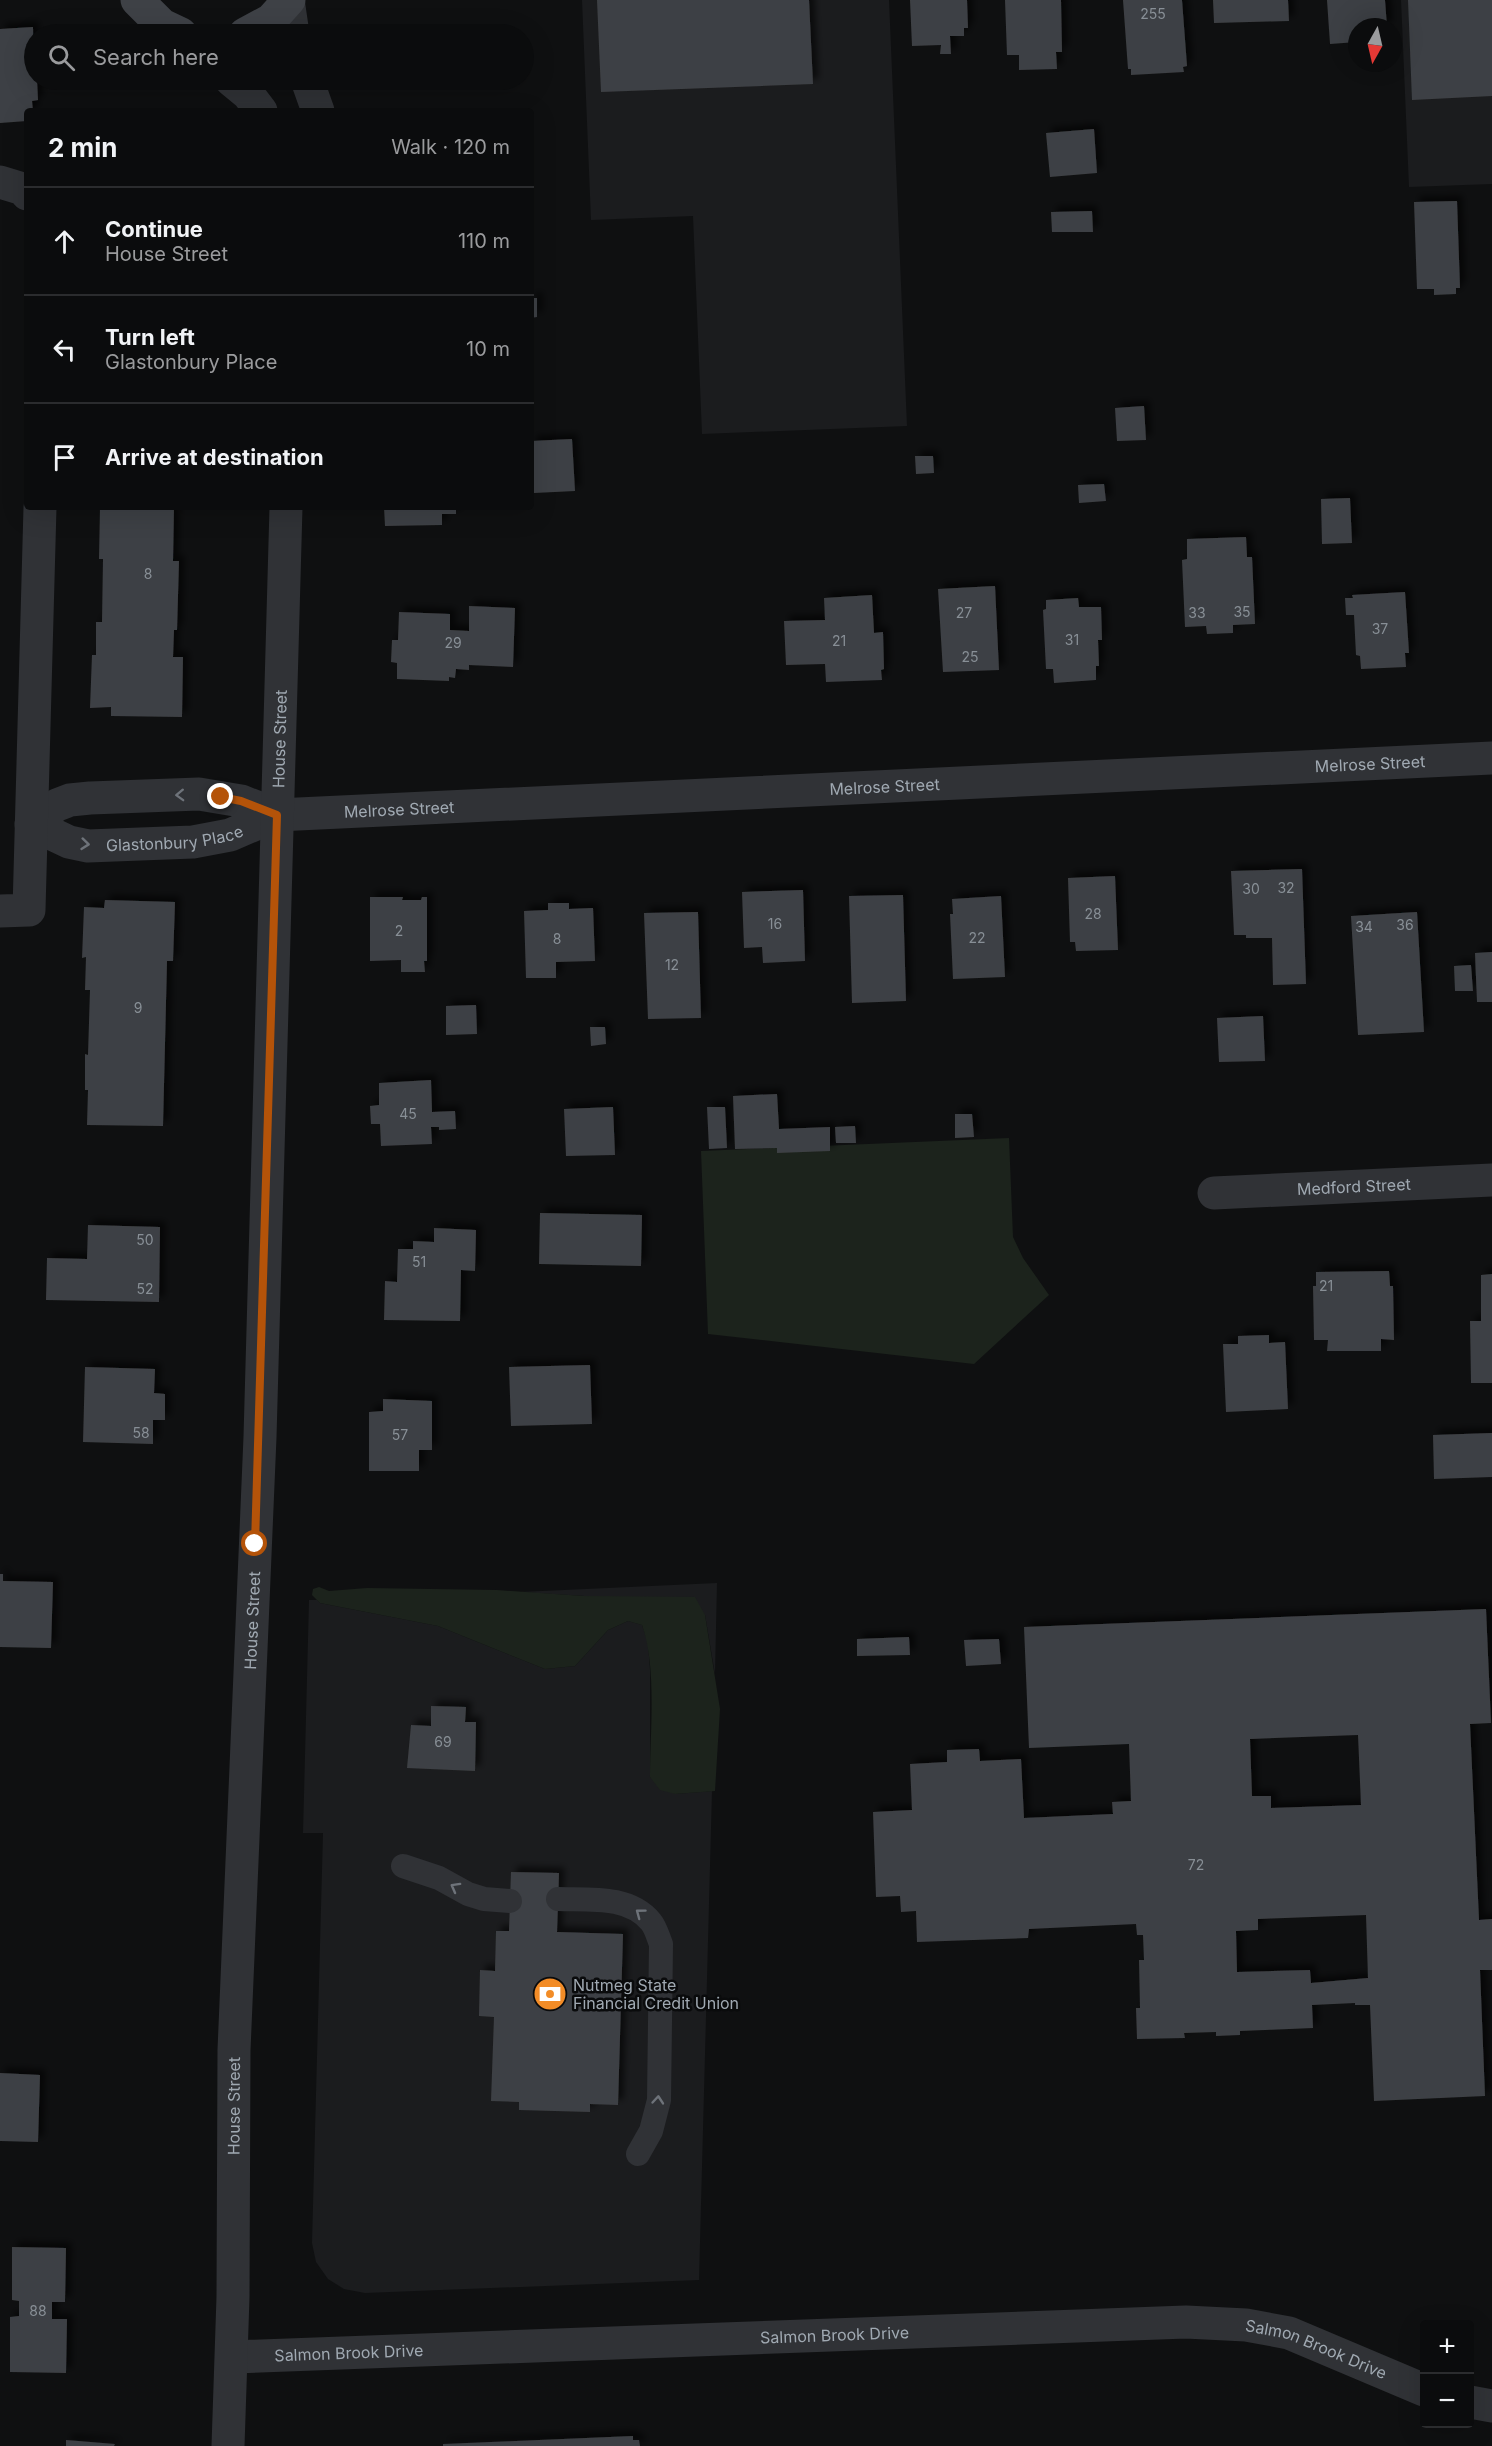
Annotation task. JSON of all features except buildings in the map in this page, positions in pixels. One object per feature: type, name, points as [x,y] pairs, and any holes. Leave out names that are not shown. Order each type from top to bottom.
[{"type":"main road","points":[[264,24],[271,20],[289,0]]},
{"type":"street","points":[[289,0],[291,24]]},
{"type":"street","points":[[243,90],[259,108]]},
{"type":"street","points":[[311,90],[317,108]]},
{"type":"street","points":[[0,182],[24,190]]},
{"type":"street","points":[[0,911],[29,910],[40,510]]},
{"type":"street","name":"House Street","points":[[228,2446],[232,2357],[234,2050],[260,1437],[286,510]]},
{"type":"street","name":"Melrose Street","points":[[277,815],[1492,758]]},
{"type":"street","name":"Glastonbury Place","points":[[199,794],[241,801],[277,815],[230,836],[193,842],[88,846],[60,839],[31,824],[57,805],[70,800],[199,794]]},
{"type":"street","name":"Medford Street","points":[[1214,1193],[1492,1180]]},
{"type":"street","name":"Salmon Brook Drive","points":[[232,2357],[1126,2323],[1204,2322],[1246,2325],[1289,2333],[1420,2388]]},
{"type":"street","points":[[1474,2403],[1492,2406]]},
{"type":"lane","points":[[403,1866],[439,1878],[468,1894],[484,1899],[510,1901]]},
{"type":"lane","points":[[558,1899],[608,1900],[635,1908],[652,1923],[661,1944],[659,2100],[651,2131],[638,2154]]},
{"type":"shaded area","points":[[582,0],[889,0],[907,426],[702,434],[693,216],[591,220]]},
{"type":"shaded area","points":[[1401,0],[1492,0],[1492,184],[1409,187]]},
{"type":"shaded area","points":[[1009,1138],[1013,1237],[1023,1258],[1049,1295],[974,1364],[708,1334],[701,1151]]},
{"type":"shaded area","points":[[717,1583],[715,1674],[705,1615],[584,1596],[520,1592]]},
{"type":"shaded area","points":[[319,1587],[329,1591],[367,1588],[497,1590],[584,1596],[695,1597],[705,1615],[720,1709],[715,1791],[675,1794],[660,1790],[650,1777],[650,1660],[642,1625],[628,1621],[608,1630],[575,1666],[545,1669],[438,1626],[320,1603],[312,1595],[313,1589]]},
{"type":"shaded area","points":[[309,1600],[438,1626],[545,1669],[575,1666],[608,1630],[628,1621],[642,1625],[648,1642],[650,1670],[650,1777],[675,1794],[712,1791],[699,2280],[365,2293],[344,2289],[328,2279],[316,2262],[312,2243],[323,1833],[303,1833]]},
{"type":"place","name":"Nutmeg State Financial Credit Union","points":[[550,1994]]},
{"type":"route","points":[[221,797],[241,801],[277,815],[255,1544]]}]
